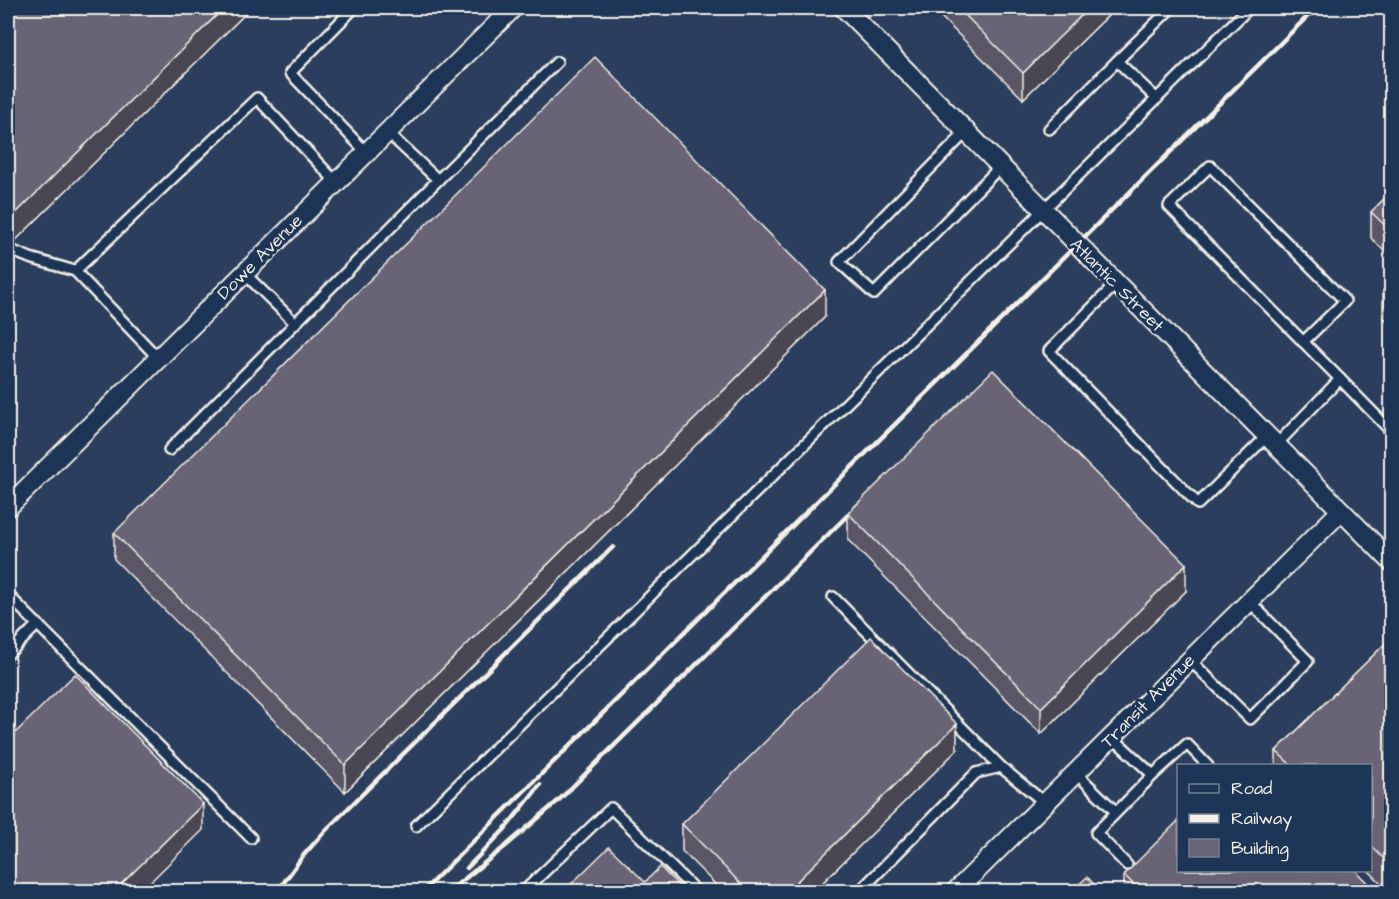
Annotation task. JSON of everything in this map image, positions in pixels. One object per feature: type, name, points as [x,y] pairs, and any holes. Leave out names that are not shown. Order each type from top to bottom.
[{"type":"street","name":"Dowe Avenue","points":[[8,507],[513,8]]},
{"type":"street","name":"Atlantic Street","points":[[844,8],[1392,562]]},
{"type":"street","name":"Transit Avenue","points":[[956,891],[1341,511]]},
{"type":"lane","points":[[354,8],[290,73],[366,152]]},
{"type":"lane","points":[[1049,129],[1171,8]]},
{"type":"lane","points":[[416,826],[1249,8]]},
{"type":"lane","points":[[1117,61],[1157,99]]},
{"type":"lane","points":[[169,450],[557,62]]},
{"type":"lane","points":[[75,271],[257,98],[336,182]]},
{"type":"lane","points":[[387,132],[438,180]]},
{"type":"lane","points":[[966,132],[839,262],[874,294],[1000,167]]},
{"type":"lane","points":[[1303,342],[1345,301],[1210,166],[1169,206],[1340,380],[1392,432]]},
{"type":"lane","points":[[8,249],[75,271],[158,358]]},
{"type":"lane","points":[[244,273],[295,323]]},
{"type":"lane","points":[[1116,284],[1048,351],[1198,504],[1340,380]]},
{"type":"lane","points":[[8,595],[251,838]]},
{"type":"lane","points":[[833,597],[1001,767],[1046,803]]},
{"type":"lane","points":[[1190,660],[1250,719],[1308,661],[1249,601]]},
{"type":"lane","points":[[8,654],[38,624]]},
{"type":"lane","points":[[1112,737],[1153,775]]},
{"type":"lane","points":[[1127,865],[1096,833],[1187,744],[1207,764]]},
{"type":"lane","points":[[858,891],[976,772],[1001,767]]},
{"type":"lane","points":[[1076,773],[1116,812]]},
{"type":"lane","points":[[523,891],[611,808],[697,891]]},
{"type":"building","points":[[8,8],[224,8],[12,217],[8,212]]},
{"type":"building","points":[[958,8],[1089,8],[1023,73]]},
{"type":"building","points":[[595,57],[825,290],[345,765],[114,533]]},
{"type":"building","points":[[1392,191],[1392,232],[1371,212]]},
{"type":"building","points":[[1392,282],[1392,299],[1383,291]]},
{"type":"building","points":[[993,370],[1186,564],[1041,708],[848,513]]},
{"type":"building","points":[[871,637],[957,724],[787,891],[748,891],[682,824]]},
{"type":"building","points":[[1392,637],[1392,860],[1388,863],[1372,847],[1372,764],[1290,764],[1276,751]]},
{"type":"building","points":[[75,674],[203,804],[114,891],[8,891],[8,740]]},
{"type":"building","points":[[1177,822],[1177,872],[1357,872],[1370,886],[1364,891],[1140,891],[1124,875]]},
{"type":"building","points":[[609,847],[645,882],[660,867],[684,891],[564,891]]},
{"type":"building","points":[[1087,877],[1101,891],[1072,891]]},
{"type":"railway","points":[[422,892],[1316,8]]},
{"type":"railway","points":[[448,892],[559,800],[860,503]]},
{"type":"railway","points":[[277,892],[302,857],[326,830],[613,547]]},
{"type":"railway","points":[[467,868],[504,830],[540,785]]}]
